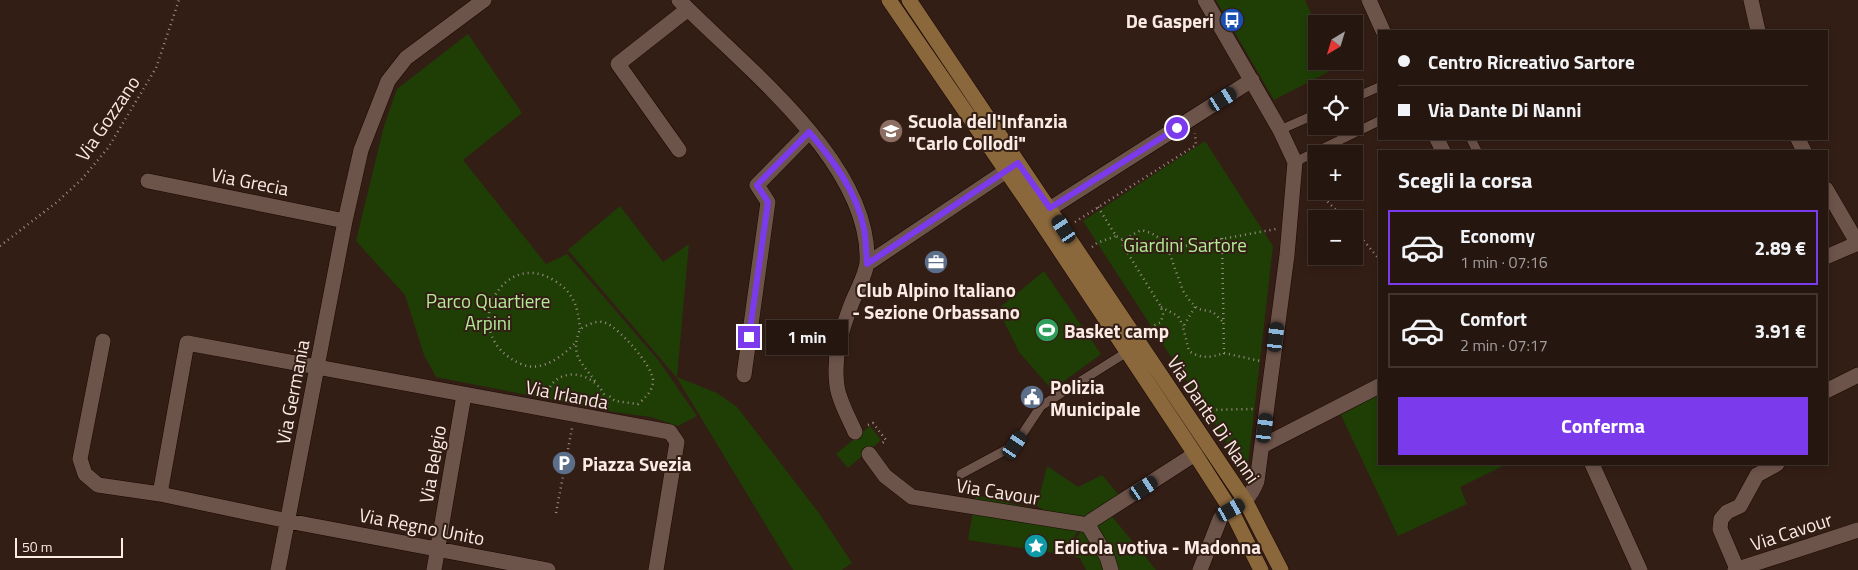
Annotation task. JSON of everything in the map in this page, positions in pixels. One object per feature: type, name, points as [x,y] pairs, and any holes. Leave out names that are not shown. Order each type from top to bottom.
[{"type":"street","name":"Via Germania","points":[[278,570],[345,220],[361,150],[388,82],[412,52],[484,0]]},
{"type":"street","name":"Via Dante Di Nanni","points":[[889,0],[1044,212],[1128,352],[1231,510],[1261,570]]},
{"type":"street","name":"Via Dante Di Nanni","points":[[909,0],[1012,167]]},
{"type":"street","points":[[1205,0],[1280,130],[1295,162],[1287,255],[1257,481],[1246,502]]},
{"type":"street","points":[[1369,0],[1383,30]]},
{"type":"street","points":[[1751,0],[1758,30]]},
{"type":"street","points":[[679,150],[618,64],[684,4],[794,114],[827,153],[856,201],[864,229],[867,264],[837,342],[837,387],[854,432]]},
{"type":"street","points":[[1044,212],[1252,80]]},
{"type":"street","points":[[744,375],[768,202],[757,185],[809,132]]},
{"type":"street","points":[[867,264],[1012,167]]},
{"type":"street","name":"Via Grecia","points":[[148,181],[345,220]]},
{"type":"street","points":[[1828,192],[1858,243],[1828,256]]},
{"type":"street","name":"Via Dante Di Nanni","points":[[1044,212],[1064,229],[1246,502],[1280,570]]},
{"type":"street","name":"Via Regno Unito","points":[[104,341],[80,459],[85,474],[98,485],[160,494],[288,521],[548,570]]},
{"type":"street","name":"Via Irlanda","points":[[160,494],[187,343],[670,432],[677,442],[656,570]]},
{"type":"street","points":[[1828,390],[1858,375]]},
{"type":"street","points":[[1262,446],[1378,387]]},
{"type":"street","name":"Via Belgio","points":[[434,570],[464,395]]},
{"type":"street","name":"Via Cavour","points":[[869,454],[885,476],[912,498],[1088,525],[1107,557],[1111,570]]},
{"type":"street","name":"Via Dante Di Nanni","points":[[1091,521],[1196,454]]},
{"type":"street","points":[[1592,465],[1640,570]]},
{"type":"street","points":[[1754,469],[1772,465]]},
{"type":"street","name":"Via Cavour","points":[[1754,469],[1740,506],[1726,512],[1721,519],[1720,529],[1736,570],[1858,530]]},
{"type":"street","name":"Via Dante Di Nanni","points":[[1200,570],[1224,514],[1246,502]]},
{"type":"lane","points":[[1363,94],[1378,87]]},
{"type":"lane","points":[[1280,130],[1308,118]]},
{"type":"lane","points":[[1295,162],[1378,121]]},
{"type":"lane","points":[[961,474],[1015,445],[1041,406],[1128,352]]},
{"type":"path","name":"Via Gozzano","points":[[0,246],[57,202],[82,179],[108,148],[156,68],[179,0]]},
{"type":"path","points":[[1064,229],[1196,145],[1194,132]]},
{"type":"path","points":[[1325,200],[1336,210]]},
{"type":"path","points":[[1098,206],[1116,236],[1123,240]]},
{"type":"path","points":[[1168,249],[1278,229]]},
{"type":"path","points":[[1123,240],[1141,230],[1151,232],[1162,240],[1168,249],[1183,291],[1198,309],[1212,312],[1223,322]]},
{"type":"path","points":[[1092,247],[1097,243],[1116,236]]},
{"type":"path","points":[[1222,238],[1224,352]]},
{"type":"path","points":[[1123,240],[1122,244],[1161,307],[1163,314],[1160,322],[1147,329]]},
{"type":"path","points":[[1363,240],[1378,258]]},
{"type":"path","points":[[529,272],[546,275],[567,288],[578,307],[580,328],[574,344],[562,356],[546,364],[524,366],[504,356],[491,340],[488,318],[496,292],[512,278],[529,272]]},
{"type":"path","points":[[1183,327],[1195,306]]},
{"type":"path","points":[[1161,307],[1178,316],[1189,351],[1199,358],[1214,356],[1224,352],[1261,361]]},
{"type":"path","points":[[574,344],[579,359],[595,381],[616,401],[625,404],[638,404],[649,394],[654,381],[650,368],[617,330],[604,322],[592,322],[580,328]]},
{"type":"path","points":[[544,409],[549,387],[562,377],[578,374],[595,381]]},
{"type":"path","points":[[606,421],[609,407],[607,394]]},
{"type":"path","points":[[1202,412],[1205,410],[1267,410]]},
{"type":"path","points":[[556,513],[574,415]]},
{"type":"path","points":[[854,432],[873,423],[886,440],[869,454]]},
{"type":"green space","points":[[1216,0],[1305,0],[1312,15],[1308,15],[1308,70],[1332,70],[1313,80],[1308,80],[1308,82],[1274,100]]},
{"type":"green space","name":"Parco Quartiere Arpini","points":[[468,34],[522,113],[463,160],[546,264],[567,254],[659,361],[697,416],[678,426],[651,417],[614,412],[436,377],[424,355],[405,295],[356,241],[384,126],[397,89]]},
{"type":"green space","name":"Giardini Sartore","points":[[1205,141],[1273,246],[1247,474],[1083,221]]},
{"type":"green space","points":[[620,206],[663,262],[689,244],[677,377],[717,393],[737,407],[819,513],[852,563],[842,570],[793,570],[677,378],[568,250]]},
{"type":"green space","name":"Basket camp","points":[[1044,271],[1101,354],[1052,390],[1019,352],[998,309]]},
{"type":"green space","points":[[1378,396],[1378,465],[1505,465],[1460,487],[1467,504],[1398,536],[1341,415]]},
{"type":"green space","points":[[870,426],[881,440],[848,468],[836,454]]},
{"type":"green space","points":[[1047,466],[1078,487],[1102,475],[1119,495],[1110,514],[1133,542],[1119,554],[1120,557],[1136,545],[1156,570],[1086,570],[1080,558],[1064,554],[1091,518],[1086,521],[1061,554],[968,540],[976,495],[1048,512],[1037,506]]},
{"type":"place","name":"De Gasperi","points":[[1232,20]]},
{"type":"place","name":"Scuola dell'Infanzia \"Carlo Collodi\"","points":[[891,131]]},
{"type":"place","name":"Club Alpino Italiano - Sezione Orbassano","points":[[936,262]]},
{"type":"place","name":"Basket camp","points":[[1047,330]]},
{"type":"place","name":"Polizia Municipale","points":[[1032,397]]},
{"type":"place","name":"Piazza Svezia","points":[[564,463]]},
{"type":"place","name":"Edicola votiva - Madonna","points":[[1036,546]]},
{"type":"route","points":[[749,337],[768,202],[757,185],[809,132],[827,153],[856,201],[864,229],[867,264],[1018,163],[1050,208],[1177,128]]}]
